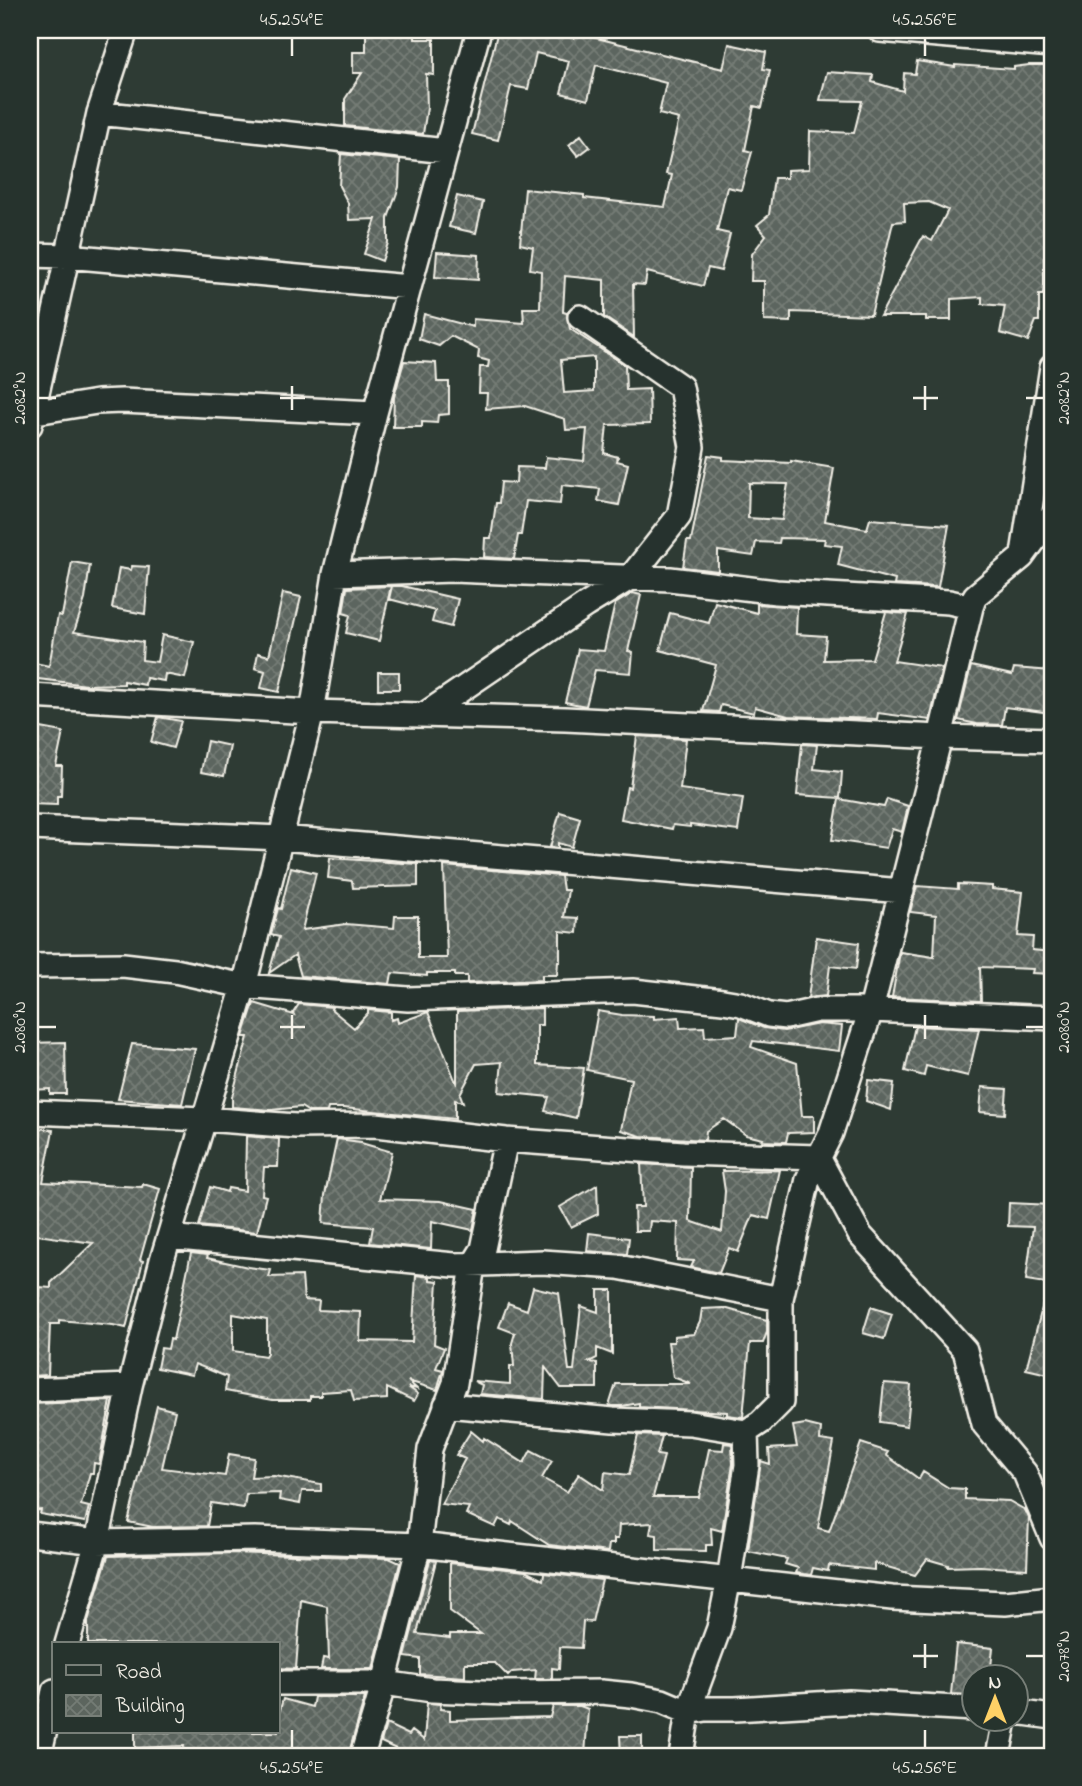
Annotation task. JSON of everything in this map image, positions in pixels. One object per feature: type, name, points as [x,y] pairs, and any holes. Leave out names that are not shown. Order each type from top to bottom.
[{"type":"street","points":[[126,30],[99,113],[31,417],[96,402],[122,401],[375,413]]},
{"type":"street","points":[[68,1642],[97,1542],[130,1386],[169,1237],[244,986],[312,712],[335,573],[408,287],[478,30]]},
{"type":"street","points":[[880,30],[1052,44]]},
{"type":"street","points":[[99,113],[446,151]]},
{"type":"street","points":[[30,254],[408,287]]},
{"type":"street","points":[[424,715],[630,578],[679,516],[692,447],[681,387],[580,317]]},
{"type":"street","points":[[1022,557],[1052,367]]},
{"type":"street","points":[[446,1405],[613,1420],[690,1423],[746,1432],[761,1422],[781,1402],[781,1298],[808,1179],[831,1133],[872,1010],[971,607],[975,596],[1022,557],[1052,516]]},
{"type":"street","points":[[335,573],[453,570],[670,579],[776,592],[949,603],[971,607]]},
{"type":"street","points":[[30,696],[312,712],[565,719],[1052,740]]},
{"type":"street","points":[[30,828],[281,838],[902,891]]},
{"type":"street","points":[[30,966],[123,965],[175,971],[244,986],[408,999],[633,991],[723,1001],[786,1017],[817,1010],[872,1010],[1052,1018]]},
{"type":"street","points":[[30,1112],[204,1119],[296,1126],[376,1125],[506,1140],[683,1153],[818,1157]]},
{"type":"street","points":[[362,1756],[384,1683],[419,1545],[430,1449],[455,1382],[473,1265],[483,1249],[506,1140]]},
{"type":"street","points":[[818,1157],[860,1235],[965,1350],[984,1424],[1025,1473],[1052,1538]]},
{"type":"street","points":[[169,1237],[454,1265],[542,1262],[618,1267],[781,1298]]},
{"type":"street","points":[[30,1390],[130,1386]]},
{"type":"street","points":[[681,1756],[688,1712],[719,1628],[729,1579],[747,1465],[746,1432]]},
{"type":"street","points":[[30,1534],[97,1542],[255,1539],[419,1545],[892,1598],[1005,1603],[1052,1598]]},
{"type":"street","points":[[280,1684],[384,1683],[432,1690],[505,1693],[601,1692],[662,1701],[688,1712],[849,1702],[960,1708]]},
{"type":"street","points":[[39,1756],[52,1700]]},
{"type":"street","points":[[1030,1714],[1052,1717]]},
{"type":"street","points":[[999,1756],[1003,1734]]},
{"type":"building","points":[[366,30],[415,30],[415,39],[434,39],[434,75],[426,74],[427,108],[423,134],[345,126],[345,99],[362,73],[353,73],[353,52],[366,52]]},
{"type":"building","points":[[498,30],[538,30],[575,38],[576,33],[723,69],[729,44],[766,52],[763,69],[770,70],[762,108],[754,106],[745,150],[752,152],[741,190],[727,187],[717,231],[730,234],[721,271],[708,268],[703,286],[647,272],[645,285],[633,284],[634,337],[604,317],[604,280],[565,276],[563,312],[567,313],[570,329],[625,365],[626,390],[649,389],[650,424],[607,425],[604,453],[618,457],[617,461],[628,464],[619,505],[598,501],[600,489],[562,485],[560,504],[526,501],[514,559],[484,557],[485,538],[491,538],[501,482],[516,483],[517,467],[545,468],[546,457],[584,461],[587,429],[566,430],[565,419],[525,406],[486,409],[487,393],[479,393],[480,367],[488,367],[489,361],[478,358],[479,350],[451,336],[439,346],[419,339],[424,314],[473,327],[473,319],[524,323],[523,308],[540,308],[541,271],[530,269],[533,247],[520,244],[525,189],[665,207],[672,175],[666,174],[679,119],[659,114],[666,83],[596,65],[588,100],[561,93],[569,61],[536,53],[528,89],[511,86],[498,140],[472,134]],"holes":[[[594,357],[594,391],[564,393],[561,360]]]},
{"type":"building","points":[[917,61],[955,67],[1014,69],[1029,65],[1052,65],[1052,247],[1049,247],[1048,257],[1044,257],[1044,286],[1043,295],[1039,295],[1039,321],[1036,321],[1028,341],[1000,333],[1005,306],[982,304],[982,297],[951,299],[951,320],[926,320],[926,316],[880,316],[923,236],[932,241],[948,210],[929,202],[904,203],[905,221],[893,222],[871,315],[791,312],[791,322],[764,321],[764,281],[751,281],[752,254],[766,235],[757,225],[769,215],[774,178],[787,178],[787,170],[809,169],[810,131],[854,133],[862,101],[820,100],[827,72],[873,75],[872,82],[903,91],[904,73],[915,74]]},
{"type":"building","points":[[581,135],[590,147],[578,156],[569,145]]},
{"type":"building","points":[[341,154],[400,160],[399,187],[388,218],[388,243],[382,261],[364,254],[376,219],[349,220],[348,203],[339,186]]},
{"type":"building","points":[[457,196],[483,202],[476,233],[449,227]]},
{"type":"building","points":[[437,252],[479,255],[478,280],[435,277]]},
{"type":"building","points":[[404,361],[436,363],[437,382],[449,382],[449,414],[438,415],[437,423],[422,422],[422,427],[393,427],[394,397]]},
{"type":"building","points":[[708,455],[723,457],[723,460],[791,461],[834,468],[825,521],[867,529],[870,519],[949,525],[938,587],[894,585],[895,580],[838,565],[842,546],[824,544],[825,539],[780,538],[779,543],[756,542],[753,556],[718,551],[718,571],[683,567],[687,541],[691,541]],"holes":[[[749,483],[788,484],[782,520],[748,518]]]},
{"type":"building","points":[[72,562],[90,565],[85,599],[74,632],[143,642],[142,660],[157,662],[162,635],[194,642],[185,678],[165,674],[164,681],[146,678],[145,685],[124,681],[124,684],[87,685],[30,678],[30,662],[49,666],[58,615],[62,616]]},
{"type":"building","points":[[132,566],[149,567],[145,614],[112,608],[119,568],[131,570]]},
{"type":"building","points":[[391,586],[379,641],[346,633],[350,615],[343,613],[347,588]]},
{"type":"building","points":[[392,586],[458,599],[451,627],[432,622],[435,611],[389,599]]},
{"type":"building","points":[[283,593],[301,597],[279,692],[261,688],[265,671],[255,668],[258,653],[269,656]]},
{"type":"building","points":[[633,593],[641,595],[628,651],[633,652],[631,673],[595,670],[586,706],[565,702],[578,649],[604,651],[615,604]]},
{"type":"building","points":[[715,602],[757,613],[757,604],[797,607],[796,634],[826,636],[824,660],[872,659],[886,612],[908,614],[894,661],[942,668],[930,720],[878,713],[877,719],[788,716],[755,707],[754,713],[721,705],[719,712],[703,711],[716,665],[660,650],[670,613],[709,623]]},
{"type":"building","points":[[971,666],[1012,675],[1014,668],[1052,671],[1052,713],[1005,707],[1002,725],[958,720]]},
{"type":"building","points":[[378,672],[399,672],[399,689],[378,689]]},
{"type":"building","points":[[158,717],[181,721],[173,748],[151,742]]},
{"type":"building","points":[[30,726],[63,732],[56,766],[62,766],[61,796],[57,796],[57,805],[30,804]]},
{"type":"building","points":[[637,736],[686,739],[680,789],[743,798],[738,831],[690,825],[673,825],[672,829],[621,819],[627,787],[630,788]]},
{"type":"building","points":[[207,741],[230,746],[224,776],[201,772]]},
{"type":"building","points":[[802,744],[817,745],[814,769],[842,772],[840,798],[797,795]]},
{"type":"building","points":[[839,799],[884,807],[887,799],[908,806],[902,832],[892,829],[886,848],[832,840]]},
{"type":"building","points":[[560,812],[580,818],[572,847],[558,843],[558,848],[550,847]]},
{"type":"building","points":[[330,858],[418,864],[418,886],[353,888],[352,881],[328,878]]},
{"type":"building","points":[[444,866],[561,876],[563,890],[568,890],[564,917],[578,918],[577,933],[560,931],[560,962],[557,975],[542,975],[542,980],[467,983],[467,976],[455,976],[455,973],[427,973],[427,976],[392,973],[390,984],[301,976],[295,955],[269,973],[279,937],[271,935],[278,908],[281,909],[291,867],[316,873],[302,930],[346,924],[394,928],[395,916],[418,916],[418,958],[447,958]]},
{"type":"building","points":[[958,884],[992,886],[992,889],[1023,892],[1018,936],[1033,937],[1032,950],[1052,952],[1052,974],[1032,973],[1033,969],[980,967],[981,1001],[892,997],[900,952],[934,957],[936,915],[910,912],[917,886],[958,889]]},
{"type":"building","points":[[816,937],[859,943],[856,969],[830,966],[826,996],[808,998]]},
{"type":"building","points":[[254,1003],[294,1015],[299,1004],[332,1007],[331,1009],[354,1028],[368,1010],[391,1012],[391,1020],[397,1018],[398,1023],[428,1012],[457,1085],[457,1011],[542,1008],[542,1025],[537,1025],[537,1065],[584,1068],[576,1118],[545,1111],[549,1097],[499,1092],[502,1062],[476,1064],[460,1094],[463,1102],[455,1100],[455,1119],[343,1108],[328,1108],[327,1112],[309,1112],[301,1107],[271,1110],[232,1107],[232,1097],[248,1037],[243,1037]]},
{"type":"building","points":[[598,1011],[654,1016],[654,1019],[679,1017],[680,1028],[704,1027],[705,1037],[737,1035],[739,1018],[764,1028],[784,1031],[819,1024],[842,1026],[839,1051],[753,1041],[751,1047],[797,1063],[802,1116],[814,1116],[814,1132],[788,1133],[786,1142],[762,1141],[763,1139],[746,1135],[724,1119],[706,1131],[705,1140],[641,1136],[621,1130],[631,1079],[587,1070]]},
{"type":"building","points":[[915,1026],[979,1029],[968,1076],[926,1066],[924,1076],[905,1071]]},
{"type":"building","points":[[65,1042],[66,1094],[50,1094],[50,1089],[30,1090],[30,1043]]},
{"type":"building","points":[[132,1044],[195,1049],[182,1104],[118,1099]]},
{"type":"building","points":[[868,1080],[894,1083],[891,1110],[866,1101]]},
{"type":"building","points":[[982,1087],[1007,1089],[1005,1114],[980,1112]]},
{"type":"building","points":[[30,1127],[53,1130],[43,1182],[142,1187],[143,1184],[160,1189],[140,1260],[143,1261],[126,1328],[59,1320],[59,1324],[50,1324],[48,1375],[30,1376],[30,1296],[40,1296],[40,1287],[51,1288],[51,1283],[93,1243],[30,1234]]},
{"type":"building","points":[[246,1136],[279,1139],[278,1167],[264,1167],[262,1195],[266,1196],[257,1232],[199,1226],[210,1187],[227,1192],[228,1188],[245,1191]]},
{"type":"building","points":[[337,1139],[361,1142],[392,1152],[380,1199],[441,1201],[477,1209],[473,1230],[432,1221],[431,1249],[370,1243],[373,1227],[323,1223],[325,1195]]},
{"type":"building","points":[[641,1164],[691,1167],[690,1221],[722,1232],[725,1191],[722,1171],[780,1170],[769,1219],[753,1215],[738,1252],[729,1248],[719,1273],[691,1267],[694,1261],[677,1260],[678,1223],[650,1221],[649,1231],[635,1231],[634,1207],[643,1207]]},
{"type":"building","points":[[597,1185],[598,1214],[571,1227],[560,1207]]},
{"type":"building","points":[[1009,1203],[1052,1205],[1052,1284],[1026,1280],[1033,1227],[1008,1226]]},
{"type":"building","points":[[589,1233],[629,1238],[627,1254],[587,1251]]},
{"type":"building","points":[[191,1253],[271,1270],[269,1277],[302,1276],[304,1300],[319,1301],[318,1310],[361,1312],[360,1341],[412,1342],[416,1275],[438,1281],[434,1344],[444,1348],[436,1368],[443,1370],[437,1390],[408,1381],[417,1389],[408,1387],[418,1394],[414,1401],[387,1388],[387,1399],[354,1401],[351,1390],[321,1392],[321,1396],[310,1396],[310,1400],[273,1400],[225,1391],[227,1377],[195,1364],[192,1375],[157,1368],[161,1348],[168,1349],[170,1339],[173,1340]],"holes":[[[233,1314],[267,1320],[265,1356],[233,1351]]]},
{"type":"building","points":[[533,1287],[559,1293],[569,1370],[574,1370],[581,1306],[598,1312],[598,1290],[612,1290],[612,1354],[597,1348],[597,1358],[589,1362],[597,1363],[597,1388],[561,1388],[545,1367],[544,1399],[480,1394],[482,1385],[474,1381],[510,1384],[510,1366],[514,1366],[512,1343],[515,1333],[499,1327],[508,1303],[527,1310]]},
{"type":"building","points":[[1047,1289],[1052,1290],[1052,1375],[1026,1369]]},
{"type":"building","points":[[871,1307],[892,1314],[884,1339],[863,1333]]},
{"type":"building","points":[[724,1308],[767,1320],[763,1343],[750,1343],[743,1417],[727,1415],[727,1412],[639,1407],[639,1403],[609,1406],[616,1384],[691,1384],[673,1377],[668,1342],[674,1342],[674,1336],[694,1334],[702,1309]]},
{"type":"building","points":[[884,1383],[911,1385],[907,1426],[880,1422]]},
{"type":"building","points":[[111,1401],[99,1464],[94,1463],[81,1505],[89,1507],[85,1522],[40,1514],[41,1510],[30,1511],[30,1404]]},
{"type":"building","points":[[157,1406],[175,1411],[162,1468],[225,1476],[229,1454],[254,1458],[251,1477],[274,1476],[321,1484],[321,1491],[302,1491],[300,1504],[279,1500],[280,1493],[246,1494],[244,1508],[211,1503],[207,1526],[153,1527],[128,1522]]},
{"type":"building","points":[[805,1424],[821,1428],[820,1440],[834,1442],[818,1528],[829,1531],[861,1443],[888,1452],[886,1455],[919,1479],[923,1472],[949,1488],[965,1489],[965,1499],[1009,1501],[1025,1510],[1029,1518],[1027,1569],[948,1567],[927,1559],[915,1575],[874,1563],[874,1570],[829,1565],[828,1571],[813,1568],[811,1575],[796,1573],[798,1568],[785,1564],[787,1559],[748,1551],[761,1461],[770,1464],[769,1449],[797,1447],[793,1426]]},
{"type":"building","points":[[471,1431],[483,1441],[484,1438],[524,1463],[531,1450],[552,1461],[542,1478],[567,1492],[579,1474],[603,1490],[605,1472],[629,1475],[638,1435],[662,1436],[657,1455],[664,1456],[653,1497],[699,1497],[709,1449],[723,1450],[724,1443],[732,1444],[733,1464],[722,1531],[711,1528],[712,1545],[706,1545],[706,1551],[657,1550],[657,1535],[650,1534],[652,1523],[619,1525],[618,1539],[614,1539],[614,1544],[609,1544],[608,1552],[549,1545],[512,1521],[511,1525],[499,1519],[495,1527],[466,1514],[469,1507],[441,1504],[465,1459],[456,1455]]},
{"type":"building","points":[[229,1553],[389,1558],[400,1563],[373,1669],[321,1669],[323,1658],[329,1659],[327,1606],[301,1600],[296,1669],[280,1668],[280,1642],[88,1642],[88,1621],[108,1556]]},
{"type":"building","points":[[430,1560],[436,1561],[417,1634],[450,1638],[450,1634],[481,1634],[450,1611],[450,1563],[525,1571],[543,1580],[544,1573],[602,1580],[592,1622],[583,1621],[581,1648],[560,1647],[559,1669],[552,1668],[552,1679],[535,1679],[536,1670],[512,1672],[508,1676],[495,1663],[465,1663],[465,1677],[420,1674],[420,1659],[405,1657]]},
{"type":"building","points":[[956,1644],[993,1648],[991,1664],[960,1664],[960,1694],[951,1694]]},
{"type":"building","points":[[314,1697],[365,1697],[348,1756],[182,1756],[184,1746],[135,1748],[135,1734],[280,1734],[283,1699],[312,1707]]},
{"type":"building","points":[[427,1703],[441,1704],[440,1709],[450,1710],[450,1720],[550,1717],[553,1706],[580,1706],[588,1709],[585,1756],[396,1756],[396,1749],[381,1742],[386,1724],[409,1735],[412,1731],[424,1740]]},
{"type":"building","points":[[620,1736],[642,1736],[642,1756],[621,1756]]}]
